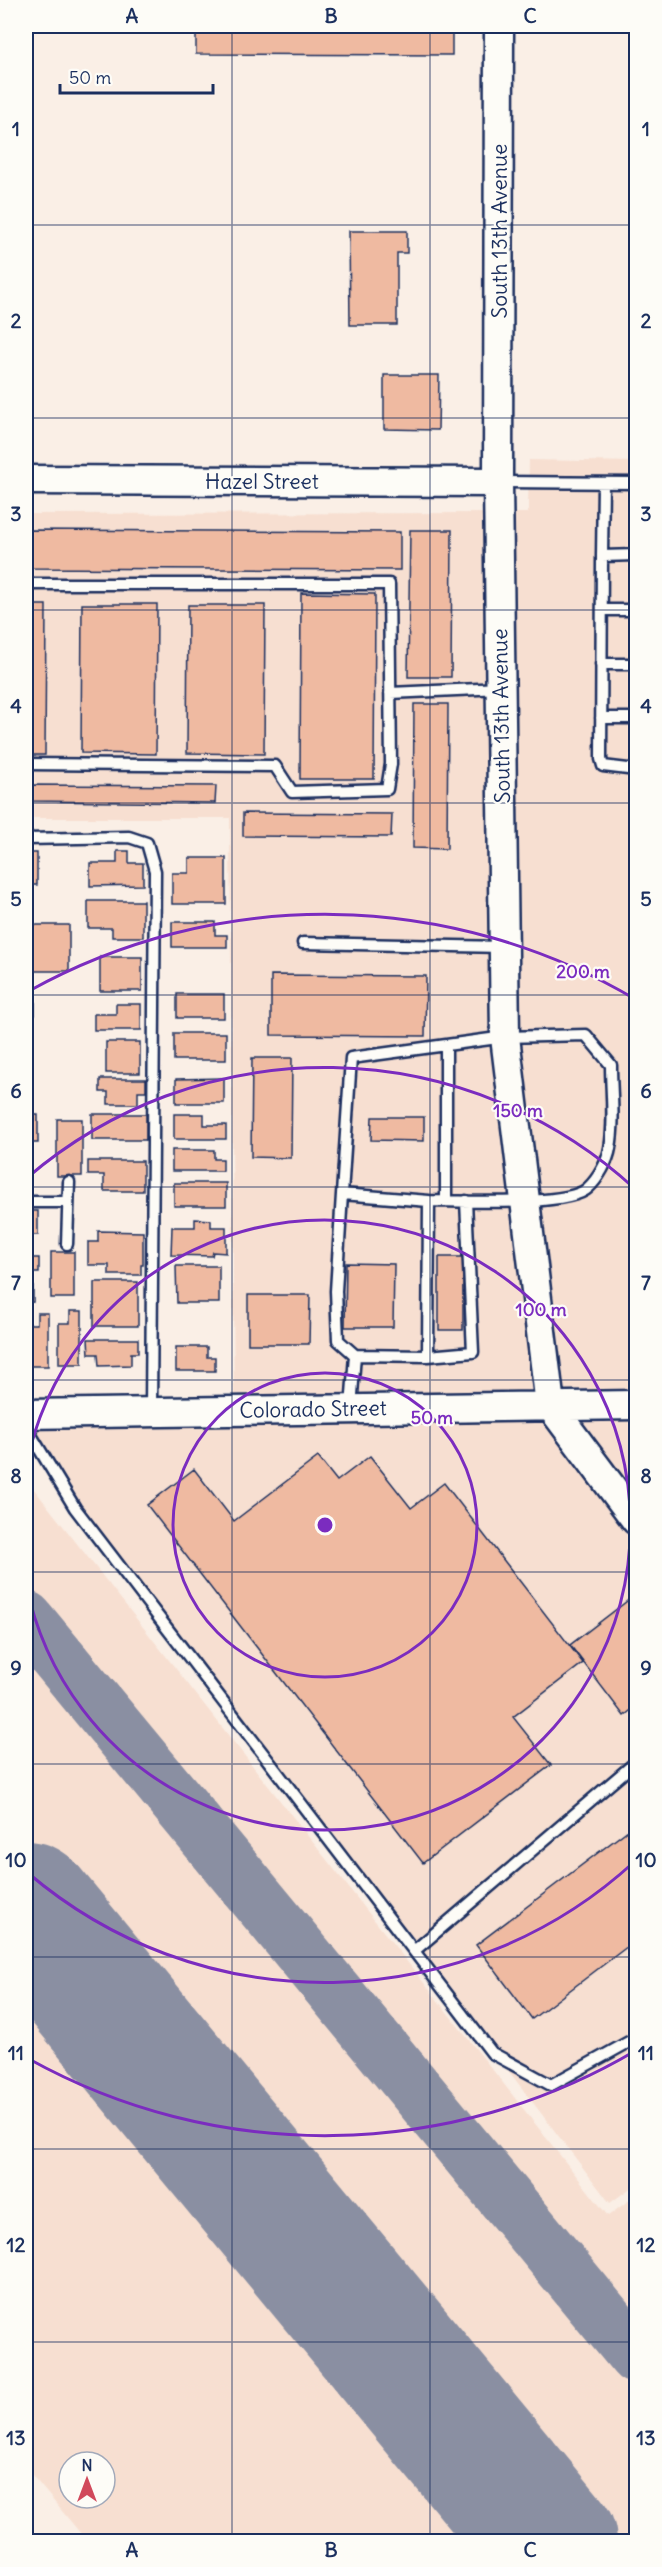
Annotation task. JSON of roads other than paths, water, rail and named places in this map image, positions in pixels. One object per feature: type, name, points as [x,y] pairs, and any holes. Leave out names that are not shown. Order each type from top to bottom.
[{"type":"main road","name":"South 13th Avenue","points":[[499,26],[498,482],[505,1037],[550,1405]]},
{"type":"main road","name":"Hazel Street","points":[[26,480],[498,482]]},
{"type":"main road","points":[[550,1405],[636,1520]]},
{"type":"main road","name":"Colorado Street","points":[[26,1414],[636,1405]]},
{"type":"lane","points":[[498,482],[636,483]]},
{"type":"lane","points":[[603,483],[601,759],[603,766],[636,770]]},
{"type":"lane","points":[[602,556],[636,555]]},
{"type":"lane","points":[[26,584],[389,584],[391,764],[387,789],[292,792],[275,766],[26,764]]},
{"type":"lane","points":[[602,610],[636,610]]},
{"type":"lane","points":[[602,664],[636,664]]},
{"type":"lane","points":[[390,693],[501,688]]},
{"type":"lane","points":[[601,718],[636,718]]},
{"type":"lane","points":[[26,839],[129,837],[147,843],[155,871],[151,1412]]},
{"type":"lane","points":[[303,943],[504,947]]},
{"type":"lane","points":[[342,1194],[429,1201],[446,1201],[466,1201],[525,1201],[561,1197],[587,1189],[606,1160],[610,1147],[611,1065],[586,1035],[505,1037],[351,1058],[342,1194],[336,1291],[338,1340],[355,1355],[428,1356],[473,1352],[466,1201]]},
{"type":"lane","points":[[446,1045],[446,1201]]},
{"type":"lane","points":[[68,1244],[69,1182]]},
{"type":"lane","points":[[428,1356],[429,1201]]},
{"type":"lane","points":[[26,1202],[68,1202]]},
{"type":"lane","points":[[351,1408],[355,1355]]},
{"type":"lane","points":[[26,1427],[75,1508],[492,2053],[551,2085],[636,2038]]},
{"type":"lane","points":[[414,1951],[636,1762]]}]
